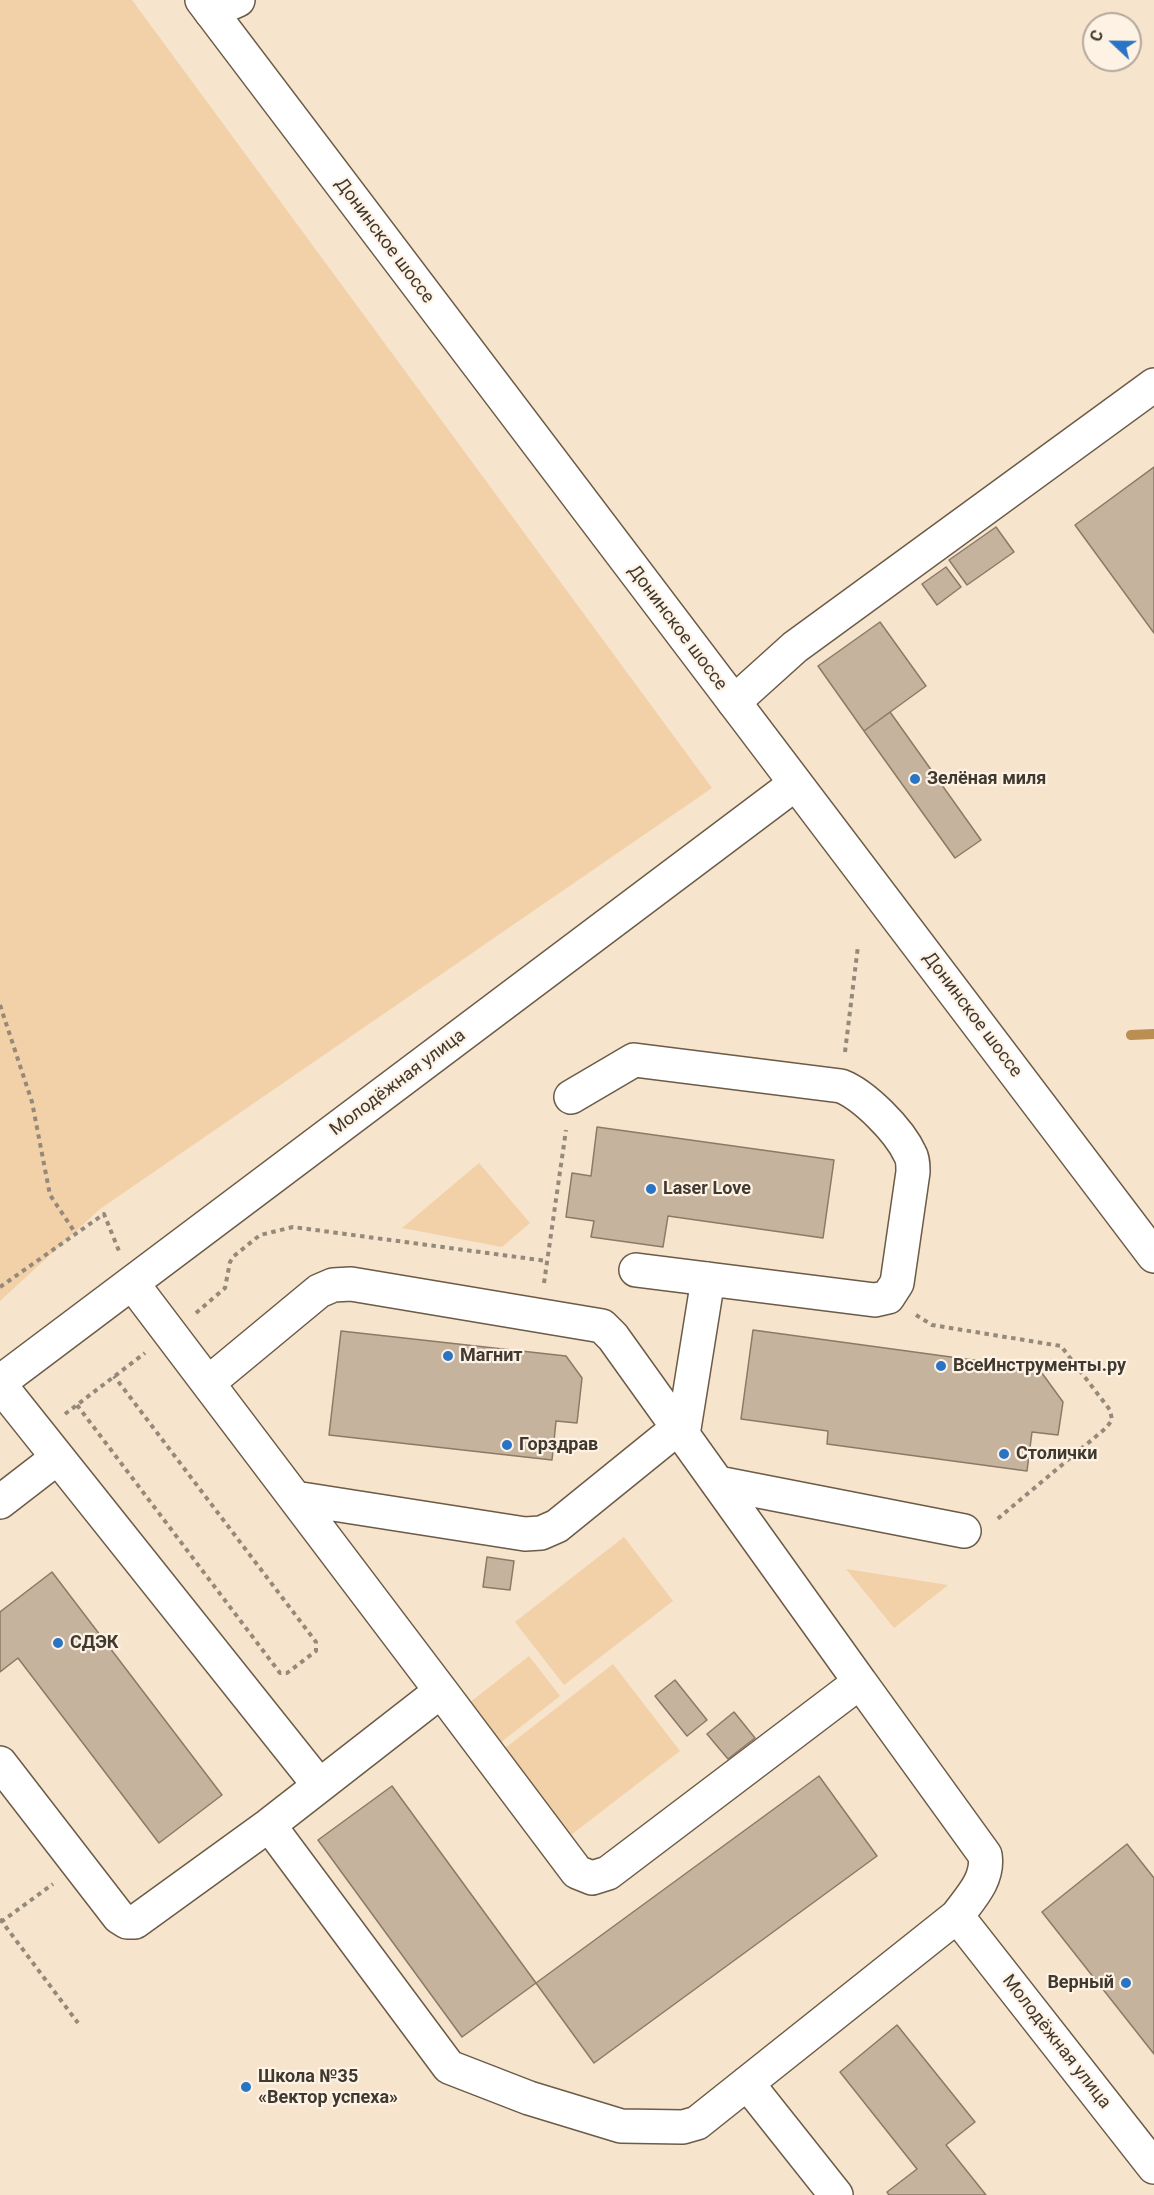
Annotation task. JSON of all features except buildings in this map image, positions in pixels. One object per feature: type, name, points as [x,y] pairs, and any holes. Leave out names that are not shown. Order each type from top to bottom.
[{"type":"main road","name":"Донинское шоссе","points":[[217,4],[795,784],[1154,1256]]},
{"type":"main road","points":[[734,702],[795,647],[1154,385]]},
{"type":"main road","name":"Молодёжная улица","points":[[0,1384],[795,784]]},
{"type":"main road","points":[[571,1097],[634,1060],[841,1086],[864,1099],[905,1144],[912,1156],[913,1172],[897,1283],[888,1297],[875,1300],[636,1270]]},
{"type":"main road","points":[[295,1498],[525,1534],[541,1533],[557,1526],[681,1432],[708,1279]]},
{"type":"main road","points":[[132,1283],[577,1872],[592,1878],[608,1873],[860,1682]]},
{"type":"main road","points":[[208,1383],[319,1291],[333,1285],[351,1284],[602,1326],[613,1337],[985,1855],[987,1868],[982,1882],[957,1916],[697,2123],[683,2127],[621,2126],[529,2098],[449,2067],[269,1825]]},
{"type":"main road","points":[[0,1384],[319,1785]]},
{"type":"main road","points":[[0,1502],[57,1458]]},
{"type":"main road","points":[[718,1483],[964,1531]]},
{"type":"main road","points":[[0,1763],[119,1917],[127,1922],[135,1922],[269,1825],[441,1691]]},
{"type":"main road","name":"Молодёжная улица","points":[[957,1916],[1154,2167]]},
{"type":"main road","points":[[747,2084],[836,2195]]},
{"type":"path","points":[[841,1086],[858,945]]},
{"type":"path","points":[[0,1005],[32,1102],[50,1195],[76,1234]]},
{"type":"path","points":[[540,1314],[571,1097]]},
{"type":"path","points":[[0,1287],[104,1214],[132,1283]]},
{"type":"path","points":[[888,1297],[932,1325],[1061,1346],[1110,1410],[1112,1420],[1106,1428],[990,1526],[978,1531],[964,1531]]},
{"type":"path","points":[[77,1405],[280,1673],[287,1674],[309,1657],[316,1651],[316,1642],[114,1376]]},
{"type":"path","points":[[78,2023],[1,1921],[79,1865]]},
{"type":"shaded area","points":[[0,0],[132,0],[712,788],[100,1209],[0,1301]]},
{"type":"shaded area","points":[[479,1163],[530,1223],[502,1247],[402,1228]]},
{"type":"shaded area","points":[[624,1537],[673,1601],[564,1685],[515,1622]]},
{"type":"shaded area","points":[[846,1569],[948,1585],[894,1628]]},
{"type":"shaded area","points":[[529,1656],[560,1696],[500,1743],[469,1703]]},
{"type":"shaded area","points":[[613,1664],[680,1751],[571,1835],[504,1749]]},
{"type":"waterway","points":[[1131,1035],[1154,1034]]},
{"type":"place","name":"Зелёная миля","points":[[915,779]]},
{"type":"place","name":"Laser Love","points":[[651,1189]]},
{"type":"place","name":"Магнит","points":[[448,1356]]},
{"type":"place","name":"ВсеИнструменты.ру","points":[[941,1366]]},
{"type":"place","name":"Горздрав","points":[[507,1445]]},
{"type":"place","name":"Столички","points":[[1004,1454]]},
{"type":"place","name":"СДЭК","points":[[58,1643]]},
{"type":"place","name":"Верный","points":[[1126,1983]]},
{"type":"place","name":"Школа №35 «Вектор успеха»","points":[[246,2087]]}]
